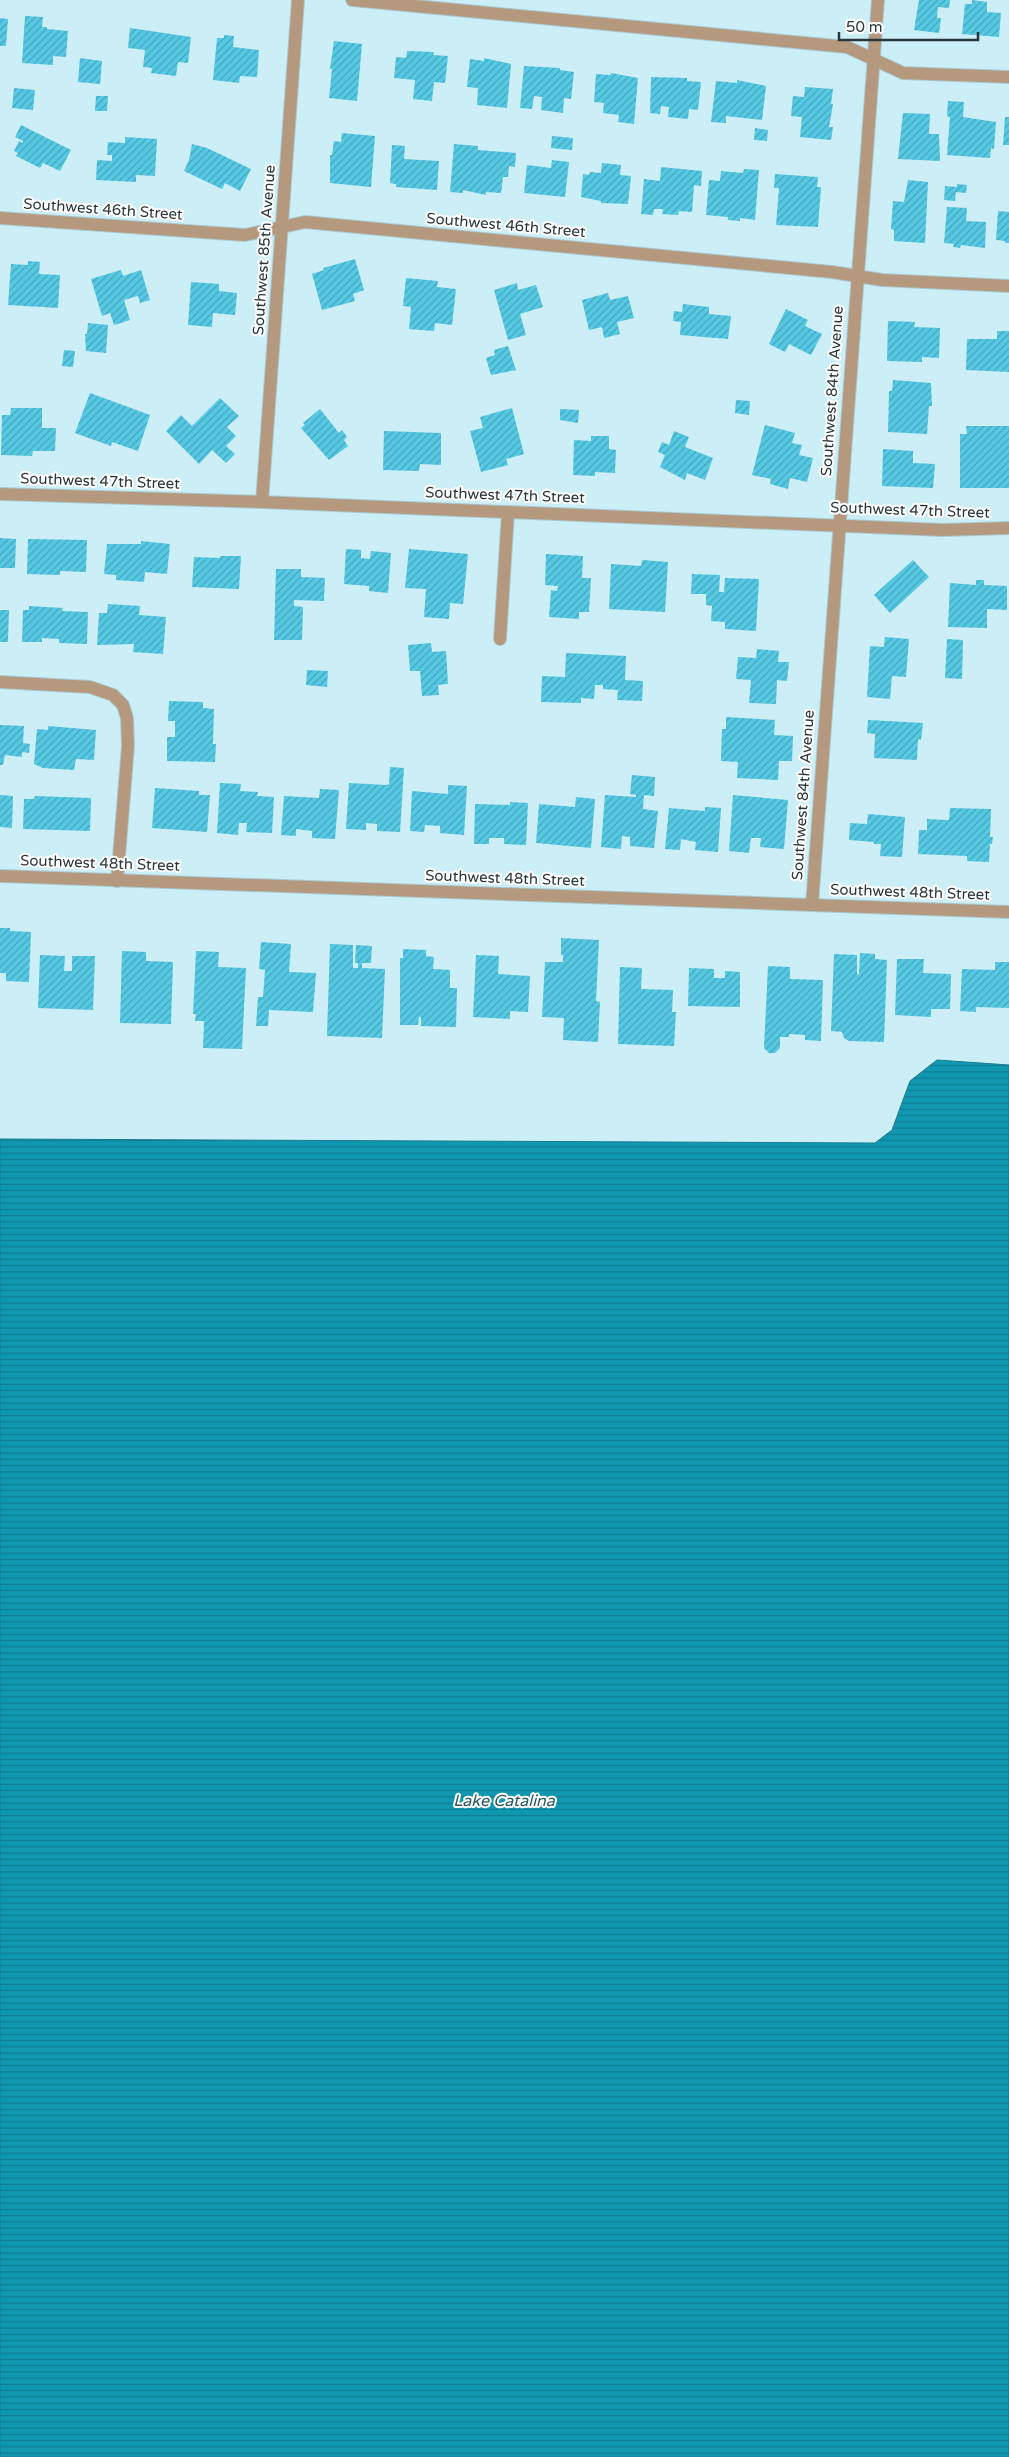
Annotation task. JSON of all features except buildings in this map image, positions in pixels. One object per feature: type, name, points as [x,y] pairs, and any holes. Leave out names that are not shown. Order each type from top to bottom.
[{"type":"street","name":"Southwest 85th Avenue","points":[[262,502],[298,0]]},
{"type":"street","points":[[352,0],[847,47],[903,72],[1009,77]]},
{"type":"street","name":"Southwest 84th Avenue","points":[[812,905],[878,0]]},
{"type":"street","name":"Southwest 46th Street","points":[[0,218],[245,235],[304,222],[882,280],[1009,286]]},
{"type":"street","name":"Southwest 47th Street","points":[[0,494],[839,524],[943,530],[1009,528]]},
{"type":"street","points":[[500,639],[508,512]]},
{"type":"street","points":[[0,682],[90,687],[113,695],[123,706],[127,718],[128,746],[117,881]]},
{"type":"street","name":"Southwest 48th Street","points":[[0,876],[1009,912]]},
{"type":"water","name":"Lake Catalina","points":[[937,1060],[1009,1065],[1009,2457],[0,2457],[0,1139],[875,1143],[892,1130],[910,1081]]}]
